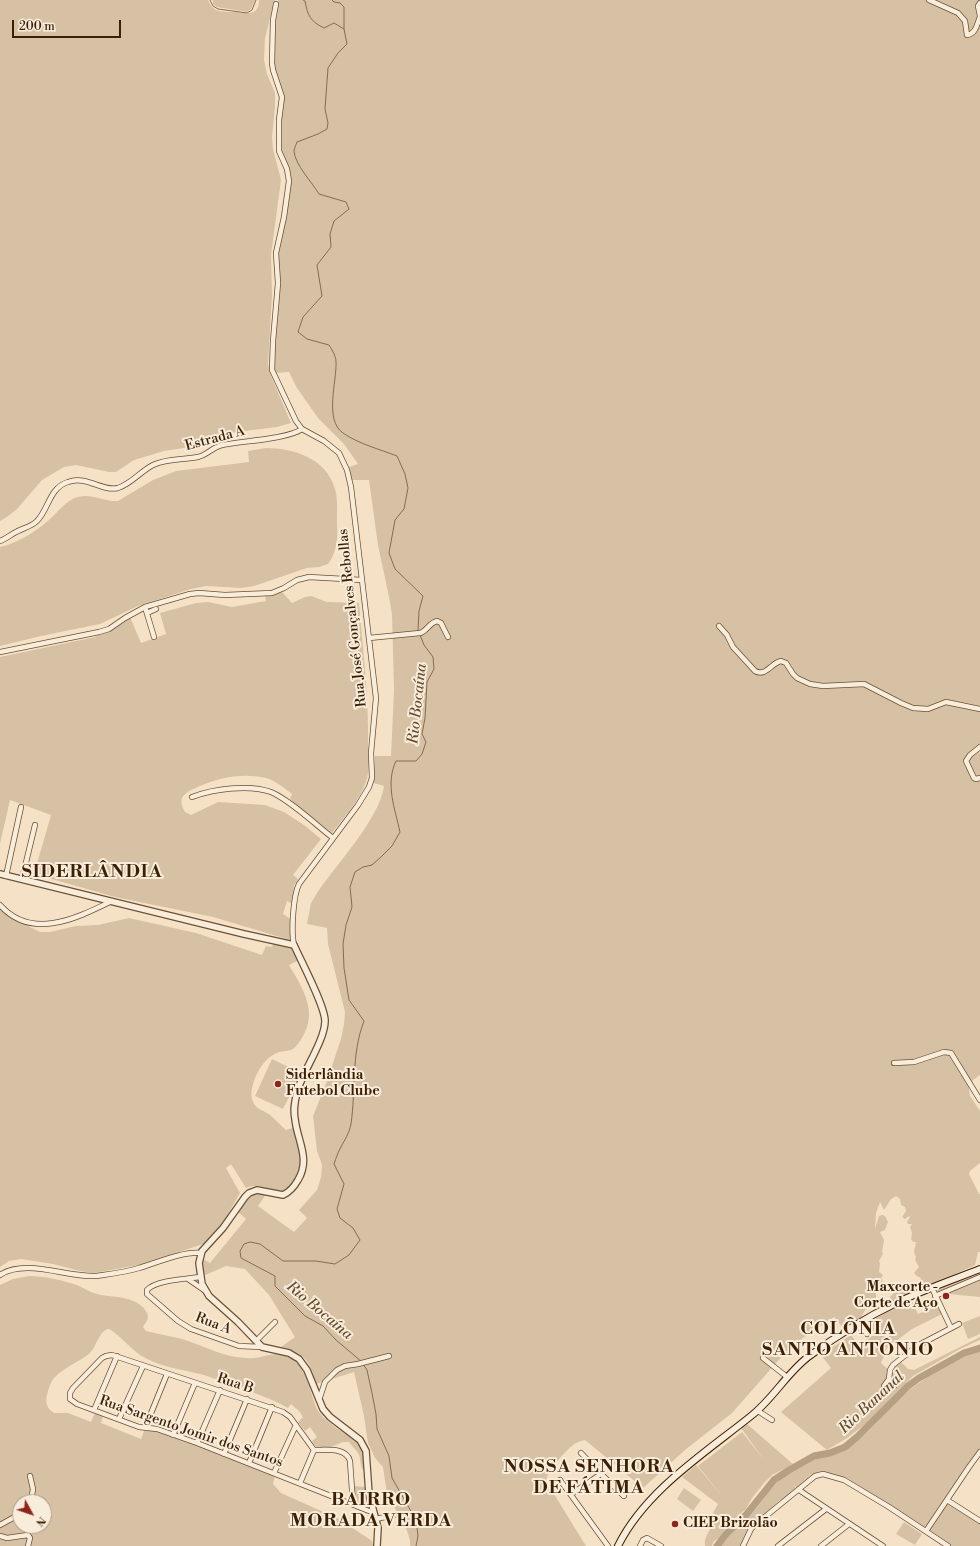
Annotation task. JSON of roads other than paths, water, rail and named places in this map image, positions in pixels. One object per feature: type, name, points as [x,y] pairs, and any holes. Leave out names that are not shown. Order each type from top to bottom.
[{"type":"main road","points":[[618,1546],[643,1509],[659,1490],[758,1410],[787,1377],[808,1357],[857,1325],[897,1303],[980,1269]]},
{"type":"street","points":[[929,0],[958,13],[965,21],[967,35],[974,32],[980,16],[978,6],[980,3]]},
{"type":"street","name":"Rua José Gonçalves Rebollas","points":[[201,1253],[227,1222],[247,1194],[260,1190],[283,1195],[294,1186],[303,1169],[303,1152],[295,1121],[294,1105],[302,1079],[321,1036],[325,1020],[321,1006],[294,945],[293,928],[298,887],[358,805],[371,781],[376,698],[351,487],[345,465],[339,453],[334,448],[302,429],[296,421],[272,370],[278,283],[276,253],[284,217],[289,181],[287,170],[278,144],[282,97],[273,70],[273,20],[276,4]]},
{"type":"street","name":"Estrada A","points":[[0,541],[37,522],[44,512],[54,491],[60,485],[67,482],[80,479],[110,488],[117,488],[155,464],[198,457],[219,446],[284,436],[302,429]]},
{"type":"street","points":[[0,652],[100,632],[109,629],[145,607],[195,594],[225,595],[272,593],[297,580],[309,577],[362,580]]},
{"type":"street","points":[[145,607],[154,637]]},
{"type":"street","points":[[147,613],[156,610]]},
{"type":"street","points":[[369,638],[420,634],[437,620],[441,623],[448,637]]},
{"type":"street","points":[[719,626],[727,635],[736,651],[755,671],[759,673],[765,672],[781,661],[786,663],[797,678],[810,684],[823,686],[864,684],[901,704],[913,708],[928,709],[946,702],[980,710]]},
{"type":"street","points":[[980,747],[968,757],[966,761],[974,778],[980,778]]},
{"type":"street","points":[[192,797],[208,791],[228,789],[251,788],[270,792],[303,814],[333,838]]},
{"type":"street","points":[[21,807],[3,875],[294,945]]},
{"type":"street","points":[[22,879],[35,826]]},
{"type":"street","points":[[0,905],[20,920],[44,925],[86,913],[112,901]]},
{"type":"street","points":[[894,1063],[914,1062],[948,1052],[952,1055],[980,1100]]},
{"type":"street","points":[[0,1275],[15,1270],[33,1268],[97,1276],[128,1270],[156,1261],[192,1253],[201,1253],[198,1263],[200,1277],[206,1292]]},
{"type":"street","points":[[187,1279],[200,1277]]},
{"type":"street","points":[[936,1296],[980,1277]]},
{"type":"street","points":[[187,1279],[196,1283],[206,1292],[262,1347],[289,1354],[299,1359],[307,1370],[321,1406],[328,1415],[354,1435],[365,1446],[369,1494],[378,1528],[377,1546]]},
{"type":"street","name":"Rua A","points":[[187,1279],[154,1285],[147,1291],[147,1294],[149,1298],[191,1329],[237,1345],[262,1347]]},
{"type":"street","points":[[932,1288],[951,1328]]},
{"type":"street","points":[[256,1341],[275,1322]]},
{"type":"street","points":[[889,1379],[890,1369],[899,1360],[920,1344],[959,1324]]},
{"type":"street","points":[[857,1325],[867,1334]]},
{"type":"street","points":[[246,1346],[250,1342],[251,1336]]},
{"type":"street","name":"Rua Sargento Jomir dos Santos","points":[[117,1356],[110,1355],[102,1358],[73,1388],[70,1393],[70,1397],[75,1403],[145,1428],[154,1428],[197,1443],[353,1504],[375,1516]]},
{"type":"street","points":[[94,1410],[117,1356]]},
{"type":"street","name":"Rua B","points":[[117,1356],[286,1413],[314,1450]]},
{"type":"street","points":[[319,1400],[325,1382],[329,1376],[343,1367],[389,1356]]},
{"type":"street","points":[[763,1358],[787,1377]]},
{"type":"street","points":[[119,1419],[143,1366]]},
{"type":"street","points":[[145,1428],[167,1374]]},
{"type":"street","points":[[172,1435],[195,1383]]},
{"type":"street","points":[[197,1443],[220,1390]]},
{"type":"street","points":[[224,1454],[247,1399]]},
{"type":"street","points":[[249,1463],[272,1408]]},
{"type":"street","points":[[758,1410],[772,1420]]},
{"type":"street","points":[[274,1473],[296,1425]]},
{"type":"street","points":[[300,1483],[314,1450],[340,1451],[348,1456],[350,1461],[353,1504]]},
{"type":"street","points":[[581,1452],[624,1496]]},
{"type":"street","points":[[926,1532],[980,1452]]},
{"type":"street","points":[[571,1494],[601,1474]]},
{"type":"street","points":[[743,1546],[749,1533],[755,1525],[819,1475],[828,1475],[842,1479],[889,1507],[948,1546]]},
{"type":"street","points":[[30,1476],[33,1489],[32,1494]]},
{"type":"street","points":[[560,1480],[608,1546]]},
{"type":"street","points":[[799,1490],[883,1546]]},
{"type":"street","points":[[947,1500],[980,1521]]},
{"type":"street","points":[[778,1546],[826,1509]]},
{"type":"street","points":[[375,1516],[394,1515]]},
{"type":"street","points":[[0,1525],[12,1518]]},
{"type":"street","points":[[821,1546],[850,1524]]},
{"type":"street","points":[[0,1536],[7,1538],[28,1535],[30,1538],[28,1546]]},
{"type":"street","points":[[640,1546],[643,1540],[647,1538],[661,1546]]},
{"type":"waterway","name":"Rio Bocaína","points":[[210,0],[213,6],[218,9],[247,13],[252,10],[256,0]]},
{"type":"waterway","name":"Rio Bocaína","points":[[303,0],[305,1],[310,18],[316,23],[324,28],[334,23],[344,29],[347,44],[338,53],[328,68],[325,109],[328,123],[327,129],[297,142],[294,150],[295,156],[297,162],[319,194],[346,202],[349,209],[334,221],[330,234],[331,247],[317,265],[322,296],[303,317],[298,332],[307,339],[329,345],[335,355],[336,370],[333,410],[337,427],[343,433],[356,440],[397,456],[405,474],[408,488],[404,509],[395,520],[389,553],[395,569],[423,596],[419,611],[418,631]]},
{"type":"waterway","points":[[332,0],[340,3],[344,7],[344,29]]},
{"type":"waterway","name":"Rio Bocaína","points":[[362,1362],[336,1340],[323,1326],[305,1316],[275,1286],[275,1276],[241,1258],[240,1251],[244,1244],[250,1242],[260,1244],[283,1261],[316,1261],[335,1264],[349,1255],[360,1240],[353,1228],[340,1218],[337,1209],[344,1184],[334,1164],[351,1124],[355,1059],[364,1021],[349,1000],[344,968],[343,944],[346,925],[352,907],[350,887],[355,872],[363,867],[372,865],[392,846],[400,832],[391,788],[391,779],[396,761],[416,761],[422,754],[426,742],[422,734],[425,718],[427,682],[434,669],[433,657],[424,645],[420,635]]},
{"type":"waterway","name":"Rio Bananal","points":[[717,1546],[726,1534],[746,1515],[774,1480],[814,1456],[830,1453],[845,1447],[908,1386],[919,1378],[964,1353],[980,1348]]},
{"type":"waterway","name":"Rio Bocaína","points":[[363,1364],[367,1370],[372,1393],[377,1429],[389,1456],[392,1478],[416,1520],[418,1536],[416,1546]]},
{"type":"place","name":"Siderlândia Futebol Clube","points":[[278,1084]]},
{"type":"place","name":"Maxcorte - Corte de Aço","points":[[946,1296]]},
{"type":"place","name":"CIEP Brizolão","points":[[675,1524]]},
{"type":"district","name":"SIDERLÂNDIA","points":[[92,873]]},
{"type":"district","name":"COLÔNIA SANTO ANTÔNIO","points":[[848,1340]]},
{"type":"district","name":"NOSSA SENHORA DE FÁTIMA","points":[[589,1478]]},
{"type":"district","name":"BAIRRO MORADA VERDA","points":[[371,1511]]}]
